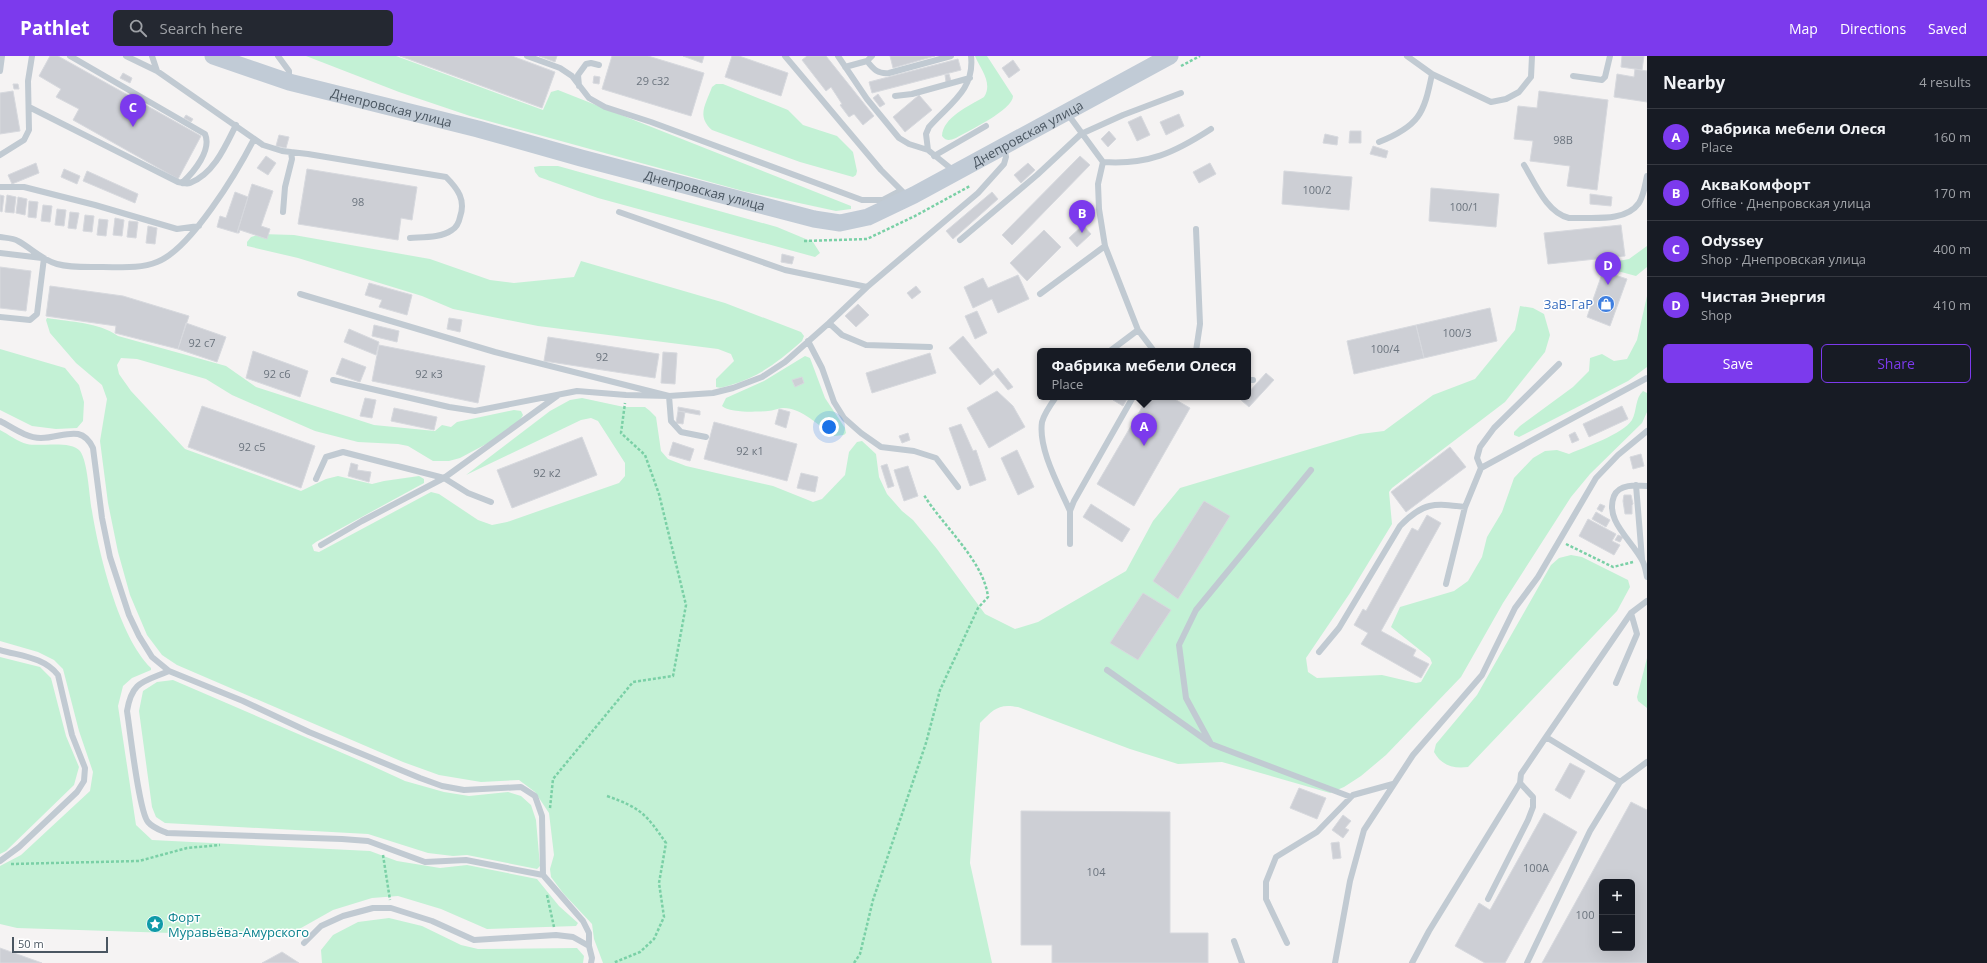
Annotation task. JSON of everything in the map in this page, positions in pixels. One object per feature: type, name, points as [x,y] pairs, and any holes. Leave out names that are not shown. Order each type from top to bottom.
[{"type":"main road","name":"Днепровская улица","points":[[213,56],[289,82],[478,129],[581,158],[814,219],[840,223],[851,222],[868,217],[907,193],[956,173],[1170,56]]},
{"type":"lane","points":[[0,71],[2,56]]},
{"type":"lane","points":[[0,155],[24,140],[29,130],[30,107],[28,81],[32,56]]},
{"type":"lane","points":[[70,56],[206,134],[208,140],[205,150],[188,177],[182,183]]},
{"type":"lane","points":[[126,56],[156,71],[236,124],[263,145],[291,152],[446,176],[455,186],[460,195],[463,208],[458,224],[452,230],[442,234],[410,238]]},
{"type":"lane","points":[[152,56],[156,71]]},
{"type":"lane","points":[[278,56],[285,63],[290,74],[289,82]]},
{"type":"lane","points":[[527,56],[560,68],[572,76],[590,98],[605,107],[652,122],[862,200],[883,200],[907,193],[785,56]]},
{"type":"lane","points":[[838,56],[899,138],[909,144],[928,150],[956,173]]},
{"type":"lane","points":[[845,67],[867,61],[872,56]]},
{"type":"lane","points":[[867,61],[881,74],[951,56]]},
{"type":"lane","points":[[928,150],[926,134],[929,127],[964,90],[973,70],[971,56]]},
{"type":"lane","points":[[1407,56],[1432,74],[1492,102],[1506,99],[1519,92],[1531,77],[1532,56]]},
{"type":"lane","points":[[1573,76],[1602,80],[1605,77],[1610,56]]},
{"type":"lane","points":[[580,87],[578,75],[586,64],[591,63],[599,65]]},
{"type":"lane","points":[[1379,142],[1397,135],[1411,125],[1419,116],[1426,104],[1432,74]]},
{"type":"lane","points":[[895,96],[912,94],[970,78]]},
{"type":"lane","points":[[960,240],[1037,175],[1082,134],[1124,115],[1181,93]]},
{"type":"lane","points":[[30,107],[178,182],[189,184],[200,178],[211,167],[225,147],[236,124]]},
{"type":"lane","points":[[1067,112],[1103,162],[1125,164],[1153,158],[1188,144],[1211,129]]},
{"type":"lane","points":[[934,156],[986,126]]},
{"type":"lane","points":[[0,237],[16,240],[44,258],[57,264],[72,267],[139,267],[158,262],[175,252],[199,226],[245,156],[254,139]]},
{"type":"lane","points":[[333,380],[442,406],[475,411],[577,391],[626,395],[669,396],[713,393],[733,388],[762,377],[784,362],[829,324],[867,286],[987,184],[1004,164],[1006,157],[1004,147]]},
{"type":"lane","points":[[283,212],[285,187],[292,159],[291,152]]},
{"type":"lane","points":[[1103,162],[1098,184],[1099,210],[1104,246],[1138,330],[1152,348]]},
{"type":"lane","points":[[1524,165],[1551,206],[1562,216],[1570,218],[1617,216],[1626,214],[1639,203],[1647,176]]},
{"type":"lane","points":[[0,187],[24,187],[94,205],[176,229],[199,226]]},
{"type":"lane","points":[[619,212],[785,270],[867,286]]},
{"type":"lane","points":[[1196,229],[1200,324],[1196,348]]},
{"type":"lane","points":[[1040,294],[1104,246]]},
{"type":"lane","points":[[0,253],[44,258]]},
{"type":"lane","points":[[0,317],[30,320],[37,314],[44,258]]},
{"type":"lane","points":[[300,294],[495,352],[669,396]]},
{"type":"lane","points":[[829,324],[842,335],[866,345],[930,347]]},
{"type":"lane","points":[[1114,348],[1138,330]]},
{"type":"lane","points":[[808,341],[822,368],[834,402],[844,418],[861,433],[881,447],[914,451],[936,458],[958,487]]},
{"type":"lane","points":[[1481,468],[1477,458],[1480,446],[1494,428],[1559,364]]},
{"type":"lane","points":[[1446,584],[1465,507],[1481,468],[1647,378]]},
{"type":"lane","points":[[321,545],[362,521],[444,478],[558,395]]},
{"type":"lane","points":[[669,396],[671,421],[681,432],[706,437]]},
{"type":"lane","points":[[1054,400],[1042,420],[1041,436],[1049,464],[1070,511],[1070,544]]},
{"type":"lane","points":[[1070,511],[1093,465],[1131,400]]},
{"type":"lane","points":[[0,421],[25,434],[40,438],[80,433],[88,438],[93,448],[102,518],[110,557],[129,615],[139,636],[152,657],[169,671],[243,701],[374,760],[442,786],[464,790],[521,787],[535,796],[542,816],[543,875]]},
{"type":"lane","points":[[1335,963],[1350,881],[1364,830],[1413,755],[1482,675],[1515,608],[1538,577],[1560,542],[1596,478],[1618,455],[1647,431]]},
{"type":"lane","points":[[316,479],[326,457],[343,452],[444,478],[468,493],[491,502]]},
{"type":"lane","points":[[1211,744],[1186,698],[1180,645],[1196,610],[1312,470]]},
{"type":"lane","points":[[1647,486],[1636,485],[1622,487],[1614,494],[1611,510],[1620,527],[1641,559],[1647,576]]},
{"type":"lane","points":[[1636,485],[1641,559]]},
{"type":"lane","points":[[1319,652],[1339,628],[1400,526],[1411,515],[1422,508],[1438,503],[1465,507]]},
{"type":"lane","points":[[1412,963],[1429,932],[1520,783],[1521,774],[1631,613],[1647,601]]},
{"type":"lane","points":[[1616,683],[1637,634],[1631,613]]},
{"type":"lane","points":[[0,650],[40,660],[51,667],[58,675],[72,735],[85,768],[84,781],[77,792],[19,847],[0,861]]},
{"type":"lane","points":[[1107,670],[1211,744],[1351,797]]},
{"type":"lane","points":[[169,671],[133,688],[129,696],[127,711],[142,805],[147,822],[156,829],[167,833],[368,841],[426,862],[466,860],[543,875],[583,921],[589,933],[589,946],[592,958],[591,963]]},
{"type":"lane","points":[[1546,737],[1620,782]]},
{"type":"lane","points":[[1527,963],[1590,831],[1620,782],[1647,762]]},
{"type":"lane","points":[[1488,899],[1528,820],[1533,806],[1533,797],[1520,783]]},
{"type":"lane","points":[[1287,942],[1266,899],[1266,882],[1276,857],[1317,832],[1353,795],[1393,784]]},
{"type":"lane","points":[[304,943],[321,926],[343,916],[373,908],[391,908],[432,921],[474,940],[556,935],[573,937],[589,946]]},
{"type":"lane","points":[[1234,941],[1242,963]]},
{"type":"path","points":[[550,809],[553,778],[633,682],[674,676],[686,605],[659,494],[645,455],[621,433],[626,395]]},
{"type":"path","points":[[854,963],[860,954],[873,900],[926,743],[940,690],[978,608],[988,597],[987,588],[961,543],[934,510],[924,495]]},
{"type":"path","points":[[1560,542],[1613,567],[1630,564],[1641,559]]},
{"type":"path","points":[[607,796],[628,803],[647,815],[666,843],[659,883],[664,917],[654,939],[640,952],[614,963]]},
{"type":"path","points":[[7,864],[139,861],[187,848],[223,845]]},
{"type":"path","points":[[382,849],[391,908]]},
{"type":"path","points":[[543,875],[556,935]]},
{"type":"green space","points":[[306,56],[396,56],[543,110],[551,92],[558,90],[851,206],[851,209],[836,211],[743,191],[470,116],[399,92]]},
{"type":"green space","points":[[975,56],[987,56],[1013,96],[1011,102],[998,114],[956,138],[947,140],[942,136],[943,129],[947,123],[964,108],[984,97],[986,92],[987,82]]},
{"type":"green space","points":[[716,84],[723,84],[788,110],[803,125],[837,136],[853,152],[857,171],[856,175],[853,177],[800,162],[712,130],[704,120],[703,115],[705,104],[712,87]]},
{"type":"green space","points":[[558,166],[777,227],[813,242],[820,253],[815,257],[598,198],[539,177],[535,172],[534,167]]},
{"type":"green space","points":[[261,234],[294,235],[430,259],[490,280],[514,283],[574,277],[581,261],[725,303],[801,332],[804,336],[802,341],[794,348],[761,372],[742,381],[718,388],[716,387],[716,379],[734,361],[731,354],[718,349],[538,326],[453,309],[422,296],[298,258],[247,246],[247,242],[251,237]]},
{"type":"green space","points":[[1647,246],[1647,267],[1636,276],[1610,269],[1609,264],[1612,262],[1629,259]]},
{"type":"green space","points":[[1647,296],[1647,367],[1628,381],[1519,437],[1514,435],[1514,432],[1520,426],[1573,387],[1589,371],[1590,358],[1602,354],[1614,361],[1627,359],[1637,340]]},
{"type":"green space","points":[[1520,306],[1533,308],[1544,314],[1550,335],[1545,352],[1505,402],[1392,488],[1389,492],[1392,524],[1350,593],[1306,658],[1308,672],[1317,678],[1382,675],[1416,683],[1421,682],[1432,663],[1430,658],[1391,627],[1400,607],[1454,591],[1468,581],[1482,557],[1487,537],[1502,512],[1514,478],[1533,458],[1545,451],[1557,450],[1569,454],[1594,444],[1621,430],[1632,420],[1640,394],[1643,391],[1647,393],[1647,412],[1642,423],[1590,474],[1571,497],[1503,603],[1461,677],[1386,755],[1361,776],[1344,787],[1330,793],[1222,762],[1178,764],[1130,749],[1018,707],[1005,706],[992,711],[980,723],[970,863],[992,963],[603,963],[594,939],[592,924],[563,893],[551,877],[550,869],[554,855],[549,813],[535,792],[519,780],[481,782],[439,775],[403,762],[177,665],[162,655],[147,635],[130,595],[118,552],[108,503],[100,441],[107,399],[102,385],[76,363],[50,333],[46,320],[47,318],[93,325],[110,331],[118,336],[226,366],[256,387],[374,425],[435,431],[442,425],[451,427],[457,422],[514,410],[521,411],[523,415],[519,422],[490,442],[460,458],[449,461],[433,461],[408,446],[358,442],[315,431],[232,395],[206,379],[137,359],[121,358],[117,365],[119,374],[131,391],[185,449],[301,491],[326,479],[338,476],[372,484],[419,476],[424,479],[424,483],[316,542],[312,545],[314,551],[319,552],[431,492],[439,494],[478,520],[492,525],[507,522],[619,483],[625,476],[625,463],[598,421],[591,418],[581,420],[466,475],[550,411],[570,400],[582,398],[624,407],[645,407],[656,417],[661,451],[668,459],[686,466],[773,486],[813,502],[822,499],[845,475],[849,452],[857,442],[862,441],[876,454],[879,477],[887,494],[902,511],[913,520],[937,549],[985,614],[1015,629],[1038,622],[1126,571],[1153,521],[1180,488],[1360,434],[1384,431],[1433,395],[1475,379],[1515,330]]},
{"type":"green space","points":[[0,349],[65,368],[79,385],[84,402],[83,421],[77,428],[56,429],[32,426],[0,410]]},
{"type":"green space","points":[[805,356],[810,358],[825,398],[845,428],[846,433],[844,435],[834,436],[804,414],[790,409],[779,408],[770,411],[744,412],[731,410],[722,406],[726,398],[764,381]]},
{"type":"green space","points":[[0,430],[27,444],[70,446],[80,451],[83,456],[87,471],[95,529],[112,594],[129,636],[151,668],[151,670],[132,678],[123,686],[118,706],[136,825],[152,840],[370,851],[397,861],[440,868],[467,865],[537,879],[559,906],[578,923],[576,926],[487,929],[441,909],[398,896],[372,898],[333,910],[294,932],[261,936],[17,928],[0,924],[0,866],[21,855],[90,791],[93,772],[79,731],[63,669],[54,660],[38,652],[0,641]]},
{"type":"green space","points":[[1571,555],[1582,557],[1628,580],[1630,587],[1617,611],[1468,767],[1452,767],[1444,763],[1434,752],[1436,744],[1477,695],[1551,565],[1559,558]]},
{"type":"green space","points":[[0,657],[40,667],[51,678],[66,736],[79,767],[74,785],[6,851],[0,854]]},
{"type":"green space","points":[[1647,658],[1647,708],[1638,701],[1637,697]]},
{"type":"green space","points":[[173,680],[405,781],[444,792],[469,796],[508,792],[521,796],[531,805],[536,820],[540,866],[537,869],[467,855],[453,856],[428,853],[368,834],[165,823],[156,817],[152,807],[139,711],[143,691],[157,682]]},
{"type":"green space","points":[[389,918],[422,926],[461,945],[478,949],[577,948],[584,956],[583,963],[322,963],[321,950],[333,935],[358,922]]},
{"type":"building","points":[[50,56],[58,56],[201,136],[178,179],[73,120],[79,109],[56,97],[61,89],[39,76]]},
{"type":"building","points":[[400,56],[512,56],[555,72],[542,108]]},
{"type":"building","points":[[539,56],[557,56],[555,62]]},
{"type":"building","points":[[612,56],[648,56],[704,73],[691,116],[602,89]]},
{"type":"building","points":[[683,56],[704,56],[702,63]]},
{"type":"building","points":[[732,56],[739,56],[788,73],[781,96],[725,77]]},
{"type":"building","points":[[807,56],[826,56],[874,116],[863,125],[854,114],[849,117],[840,105],[842,104],[831,87],[826,91],[802,60]]},
{"type":"building","points":[[890,56],[935,56],[893,68]]},
{"type":"building","points":[[1622,56],[1644,56],[1642,70],[1621,67]]},
{"type":"building","points":[[958,59],[961,70],[872,93],[869,82]]},
{"type":"building","points":[[1013,60],[1020,70],[1009,78],[1002,68]]},
{"type":"building","points":[[1635,69],[1647,71],[1647,102],[1614,97],[1617,74],[1634,77]]},
{"type":"building","points":[[123,73],[132,78],[130,83],[120,78]]},
{"type":"building","points":[[949,74],[951,81],[946,82],[945,75]]},
{"type":"building","points":[[594,76],[600,77],[599,84],[593,83]]},
{"type":"building","points":[[13,84],[18,84],[19,89],[14,89]]},
{"type":"building","points":[[13,91],[20,131],[0,134],[0,93]]},
{"type":"building","points":[[1539,91],[1608,100],[1597,190],[1567,186],[1570,166],[1530,161],[1533,141],[1514,139],[1518,106],[1537,108]]},
{"type":"building","points":[[878,94],[885,104],[880,107],[873,98]]},
{"type":"building","points":[[919,95],[932,110],[905,132],[893,117]]},
{"type":"building","points":[[1179,114],[1184,126],[1166,135],[1160,122]]},
{"type":"building","points":[[186,115],[193,119],[191,122],[184,118]]},
{"type":"building","points":[[1141,116],[1150,135],[1137,141],[1128,122]]},
{"type":"building","points":[[1109,131],[1116,139],[1108,147],[1101,139]]},
{"type":"building","points":[[1350,131],[1361,131],[1361,143],[1349,143]]},
{"type":"building","points":[[1325,134],[1338,137],[1337,145],[1323,143]]},
{"type":"building","points":[[279,135],[289,137],[286,148],[276,146]]},
{"type":"building","points":[[1373,146],[1388,151],[1386,158],[1370,154]]},
{"type":"building","points":[[266,156],[276,163],[268,175],[257,168]]},
{"type":"building","points":[[1080,156],[1090,165],[1012,245],[1002,235]]},
{"type":"building","points":[[36,163],[39,173],[12,184],[8,175]]},
{"type":"building","points":[[1028,163],[1035,170],[1021,183],[1014,175]]},
{"type":"building","points":[[1210,163],[1216,174],[1199,183],[1193,172]]},
{"type":"building","points":[[64,169],[80,176],[77,184],[61,177]]},
{"type":"building","points":[[307,169],[417,187],[412,220],[401,218],[398,240],[298,224]]},
{"type":"building","points":[[87,171],[138,194],[135,203],[83,181]]},
{"type":"building","points":[[1284,171],[1352,177],[1349,210],[1282,204]]},
{"type":"building","points":[[252,184],[273,191],[261,226],[270,229],[267,239],[240,230],[239,233],[237,233]]},
{"type":"building","points":[[1431,188],[1499,194],[1496,227],[1429,221]]},
{"type":"building","points":[[235,192],[248,197],[237,233],[217,227],[220,216],[226,218]]},
{"type":"building","points":[[992,192],[998,199],[953,239],[946,231]]},
{"type":"building","points":[[1590,194],[1612,197],[1611,206],[1590,204]]},
{"type":"building","points":[[0,195],[4,196],[2,212],[0,211]]},
{"type":"building","points":[[7,195],[16,197],[14,213],[5,212]]},
{"type":"building","points":[[18,197],[27,199],[25,215],[16,213]]},
{"type":"building","points":[[29,201],[38,202],[36,218],[28,217]]},
{"type":"building","points":[[43,205],[52,206],[50,222],[41,221]]},
{"type":"building","points":[[57,209],[66,210],[64,226],[55,225]]},
{"type":"building","points":[[70,212],[79,213],[76,229],[68,228]]},
{"type":"building","points":[[85,215],[94,216],[92,232],[83,231]]},
{"type":"building","points":[[115,218],[124,220],[122,236],[113,235]]},
{"type":"building","points":[[99,219],[108,220],[106,236],[97,235]]},
{"type":"building","points":[[129,221],[138,222],[136,238],[127,237]]},
{"type":"building","points":[[1083,225],[1091,234],[1077,247],[1069,238]]},
{"type":"building","points":[[1621,225],[1625,256],[1548,264],[1544,233]]},
{"type":"building","points":[[148,226],[157,228],[155,244],[146,243]]},
{"type":"building","points":[[1044,230],[1061,247],[1027,281],[1010,263]]},
{"type":"building","points":[[782,254],[794,257],[792,264],[781,262]]},
{"type":"building","points":[[0,267],[31,271],[26,311],[0,308]]},
{"type":"building","points":[[1603,271],[1627,279],[1610,326],[1587,317]]},
{"type":"building","points":[[1018,275],[1029,299],[998,313],[992,299],[973,308],[964,287],[983,278],[988,288]]},
{"type":"building","points":[[369,283],[412,295],[407,315],[379,307],[382,300],[365,295]]},
{"type":"building","points":[[50,286],[123,296],[189,316],[178,349],[115,333],[116,326],[46,316]]},
{"type":"building","points":[[916,286],[921,292],[912,299],[907,293]]},
{"type":"building","points":[[858,304],[869,315],[856,327],[845,316]]},
{"type":"building","points":[[1490,308],[1497,341],[1424,358],[1416,325]]},
{"type":"building","points":[[977,311],[987,333],[975,339],[965,316]]},
{"type":"building","points":[[449,318],[462,320],[460,332],[447,329]]},
{"type":"building","points":[[186,323],[226,337],[217,362],[178,349]]},
{"type":"building","points":[[374,325],[399,331],[397,342],[372,336]]},
{"type":"building","points":[[1416,325],[1424,358],[1354,374],[1347,341]]},
{"type":"building","points":[[349,329],[379,342],[376,355],[344,342]]},
{"type":"building","points":[[963,336],[994,374],[980,385],[949,348]]},
{"type":"building","points":[[548,337],[659,354],[655,378],[544,361]]},
{"type":"building","points":[[379,345],[485,366],[478,403],[372,381]]},
{"type":"building","points":[[253,351],[308,371],[300,397],[246,378]]},
{"type":"building","points":[[663,352],[677,353],[675,384],[661,383]]},
{"type":"building","points":[[930,353],[936,373],[872,393],[866,373]]},
{"type":"building","points":[[342,358],[366,367],[360,382],[336,374]]},
{"type":"building","points":[[998,368],[1013,387],[1008,390],[993,372]]},
{"type":"building","points":[[1266,373],[1274,380],[1249,407],[1241,400],[1251,400],[1251,390]]},
{"type":"building","points":[[802,377],[804,383],[795,387],[792,380]]},
{"type":"building","points":[[997,391],[1013,406],[1025,427],[989,448],[967,408]]},
{"type":"building","points":[[365,398],[376,400],[372,418],[360,416]]},
{"type":"building","points":[[1113,400],[1126,400],[1123,406]]},
{"type":"building","points":[[1146,400],[1176,400],[1190,408],[1134,506],[1097,484]]},
{"type":"building","points":[[202,406],[315,446],[301,488],[188,447]]},
{"type":"building","points":[[1622,406],[1628,419],[1589,437],[1583,424]]},
{"type":"building","points":[[678,407],[700,411],[700,415],[678,411]]},
{"type":"building","points":[[394,408],[437,417],[434,430],[391,421]]},
{"type":"building","points":[[779,409],[790,412],[786,428],[775,424]]},
{"type":"building","points":[[678,411],[685,412],[683,424],[676,423]]},
{"type":"building","points":[[714,422],[797,444],[787,481],[704,459]]},
{"type":"building","points":[[961,424],[973,451],[976,450],[986,480],[970,486],[949,428]]},
{"type":"building","points":[[1575,432],[1579,440],[1572,443],[1569,435]]},
{"type":"building","points":[[908,433],[910,440],[902,443],[899,436]]},
{"type":"building","points":[[582,437],[597,475],[512,508],[497,470]]},
{"type":"building","points":[[673,442],[694,449],[690,461],[669,455]]},
{"type":"building","points":[[1450,447],[1466,467],[1406,512],[1391,492]]},
{"type":"building","points":[[1017,450],[1034,487],[1018,495],[1001,458]]},
{"type":"building","points":[[1641,454],[1644,466],[1633,469],[1630,457]]},
{"type":"building","points":[[351,463],[358,465],[357,470],[371,472],[369,482],[348,476]]},
{"type":"building","points":[[887,464],[894,486],[888,488],[881,466]]},
{"type":"building","points":[[908,466],[918,496],[904,501],[894,470]]},
{"type":"building","points":[[801,473],[818,477],[815,492],[797,488]]},
{"type":"building","points":[[1624,495],[1631,495],[1633,504],[1632,514],[1625,514],[1623,501]]},
{"type":"building","points":[[1204,501],[1230,516],[1178,599],[1153,581]]},
{"type":"building","points":[[1091,504],[1130,529],[1122,542],[1083,517]]},
{"type":"building","points":[[1600,504],[1605,506],[1602,512],[1597,509]]},
{"type":"building","points":[[1596,512],[1610,520],[1606,527],[1592,519]]},
{"type":"building","points":[[1427,515],[1441,523],[1381,631],[1416,650],[1413,656],[1429,664],[1421,678],[1361,644],[1368,633],[1354,625],[1363,609],[1366,611],[1412,528],[1418,531]]},
{"type":"building","points":[[1588,519],[1616,534],[1612,541],[1620,545],[1614,555],[1579,536]]},
{"type":"building","points":[[1618,535],[1623,537],[1620,542],[1615,540]]},
{"type":"building","points":[[1143,593],[1171,610],[1138,660],[1110,643]]},
{"type":"building","points":[[1570,763],[1585,771],[1570,799],[1555,790]]},
{"type":"building","points":[[1299,788],[1326,798],[1317,819],[1290,808]]},
{"type":"building","points":[[1631,802],[1647,810],[1647,963],[1542,963]]},
{"type":"building","points":[[1021,811],[1170,812],[1170,933],[1208,933],[1208,963],[1052,963],[1052,945],[1021,945]]},
{"type":"building","points":[[1544,813],[1577,832],[1505,963],[1485,963],[1455,946],[1479,903],[1490,910]]},
{"type":"building","points":[[1343,815],[1351,821],[1345,828],[1349,830],[1343,838],[1332,830]]},
{"type":"building","points":[[1339,842],[1341,858],[1333,859],[1331,843]]},
{"type":"building","points":[[0,948],[42,963],[0,963]]},
{"type":"building","points":[[282,952],[299,963],[262,963]]},
{"type":"place","name":"Odyssey","points":[[133,127]]},
{"type":"place","name":"АкваКомфорт","points":[[1082,233]]},
{"type":"place","name":"Чистая Энергия","points":[[1608,285]]},
{"type":"place","name":"ЗаВ-ГаР","points":[[1606,304]]},
{"type":"place","name":"Фабрика мебели Олеся","points":[[1144,446]]},
{"type":"place","name":"Форт Муравьёва-Амурского","points":[[155,924]]}]
